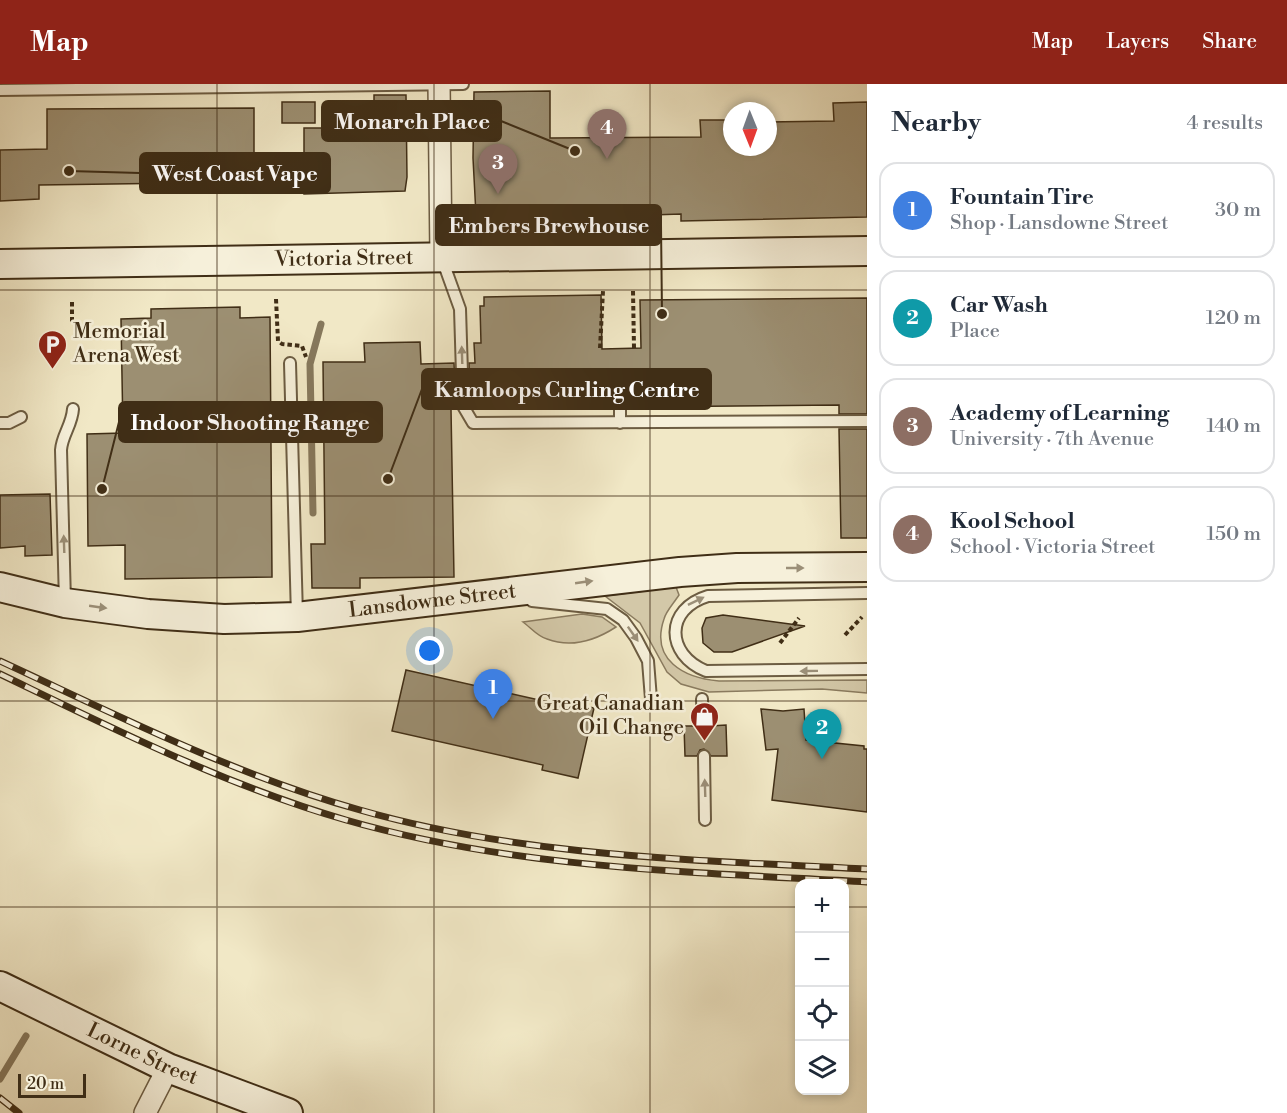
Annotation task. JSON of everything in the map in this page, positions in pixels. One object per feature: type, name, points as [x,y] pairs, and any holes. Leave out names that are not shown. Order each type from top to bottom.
[{"type":"street","points":[[439,84],[441,256]]},
{"type":"street","name":"Victoria Street","points":[[0,264],[867,251]]},
{"type":"street","name":"Lansdowne Street","points":[[0,587],[65,603],[148,614],[213,618],[297,617],[603,579],[692,571],[737,568],[867,567]]},
{"type":"street","name":"Lorne Street","points":[[0,986],[168,1068],[288,1113]]},
{"type":"street","points":[[145,1113],[168,1068]]},
{"type":"lane","points":[[0,90],[464,84]]},
{"type":"lane","points":[[441,256],[460,309],[463,406],[473,423],[482,425],[867,420]]},
{"type":"lane","points":[[290,363],[297,617]]},
{"type":"lane","points":[[620,407],[621,423]]},
{"type":"lane","points":[[65,603],[61,450],[73,410]]},
{"type":"lane","points":[[0,423],[9,423],[21,417]]},
{"type":"lane","points":[[867,593],[708,596],[692,601],[684,609],[677,624],[676,635],[682,654],[689,661],[706,670],[867,669]]},
{"type":"lane","points":[[480,596],[607,609],[623,620],[648,661],[651,699]]},
{"type":"lane","points":[[702,699],[703,726]]},
{"type":"lane","points":[[704,756],[705,820]]},
{"type":"path","points":[[600,348],[603,291]]},
{"type":"path","points":[[633,291],[634,348]]},
{"type":"path","points":[[276,299],[277,337],[284,345]]},
{"type":"path","points":[[72,302],[72,323]]},
{"type":"path","points":[[310,414],[323,414]]},
{"type":"path","points":[[845,635],[862,617]]},
{"type":"path","points":[[780,643],[799,618]]},
{"type":"shaded area","points":[[676,587],[679,595],[665,616],[661,633],[662,646],[666,656],[683,671],[694,676],[719,681],[867,680],[867,693],[822,689],[709,692],[681,684],[667,672],[640,623],[605,596]]},
{"type":"shaded area","points":[[582,614],[602,617],[616,627],[592,639],[565,643],[544,638],[523,622]]},
{"type":"building","points":[[550,91],[550,138],[701,137],[700,120],[723,120],[723,156],[777,156],[777,122],[834,121],[833,103],[867,102],[867,217],[681,221],[681,214],[559,218],[476,215],[473,158],[474,92]]},
{"type":"building","points":[[374,95],[406,95],[407,177],[405,191],[304,194],[304,128],[374,128]]},
{"type":"building","points":[[282,102],[315,102],[315,123],[282,123]]},
{"type":"building","points":[[254,108],[254,182],[39,185],[39,199],[0,201],[0,150],[47,149],[47,109]]},
{"type":"building","points":[[601,295],[602,349],[641,348],[640,300],[867,298],[867,414],[839,414],[839,405],[627,407],[621,400],[616,401],[612,407],[473,409],[470,404],[469,363],[475,363],[474,343],[481,343],[480,306],[484,306],[484,297]]},
{"type":"building","points":[[240,307],[240,318],[270,317],[272,577],[125,579],[125,545],[88,546],[87,434],[123,433],[121,319],[151,318],[151,309]]},
{"type":"building","points":[[420,342],[421,364],[454,363],[456,409],[451,409],[454,577],[360,578],[360,588],[312,588],[311,544],[325,544],[323,362],[365,362],[364,343]]},
{"type":"building","points":[[839,429],[867,429],[867,538],[841,538]]},
{"type":"building","points":[[50,494],[52,555],[25,556],[25,546],[0,548],[0,495]]},
{"type":"building","points":[[723,615],[805,626],[732,652],[714,652],[703,643],[702,628],[706,618]]},
{"type":"building","points":[[406,670],[557,704],[558,700],[594,708],[578,778],[542,770],[543,765],[392,731]]},
{"type":"building","points":[[761,709],[783,711],[804,709],[806,740],[864,746],[864,749],[867,749],[867,812],[772,800],[778,749],[766,750]]},
{"type":"building","name":"Great Canadian Oil Change","points":[[726,725],[727,756],[711,756],[704,749],[700,750],[697,756],[685,756],[684,726],[695,726],[703,733],[707,732],[710,726]]},
{"type":"waterway","points":[[313,513],[310,364],[321,324]]},
{"type":"waterway","points":[[0,1079],[26,1036]]},
{"type":"railway","points":[[0,661],[132,723],[267,780],[360,810],[422,826],[484,838],[611,854],[867,869]]},
{"type":"railway","points":[[0,674],[170,754],[257,790],[346,820],[410,836],[539,859],[605,866],[867,882]]},
{"type":"railway","points":[[0,1098],[19,1113]]},
{"type":"place","name":"Monarch Place","points":[[575,151]]},
{"type":"place","name":"Kool School","points":[[607,159]]},
{"type":"place","name":"West Coast Vape","points":[[69,171]]},
{"type":"place","name":"Academy of Learning","points":[[498,194]]},
{"type":"place","name":"Embers Brewhouse","points":[[662,314]]},
{"type":"place","name":"Memorial Arena West","points":[[52,370]]},
{"type":"place","name":"Kamloops Curling Centre","points":[[388,479]]},
{"type":"place","name":"Indoor Shooting Range","points":[[102,489]]},
{"type":"place","name":"Fountain Tire","points":[[493,719]]},
{"type":"place","name":"Great Canadian Oil Change","points":[[705,742]]},
{"type":"place","name":"Car Wash","points":[[822,759]]}]
